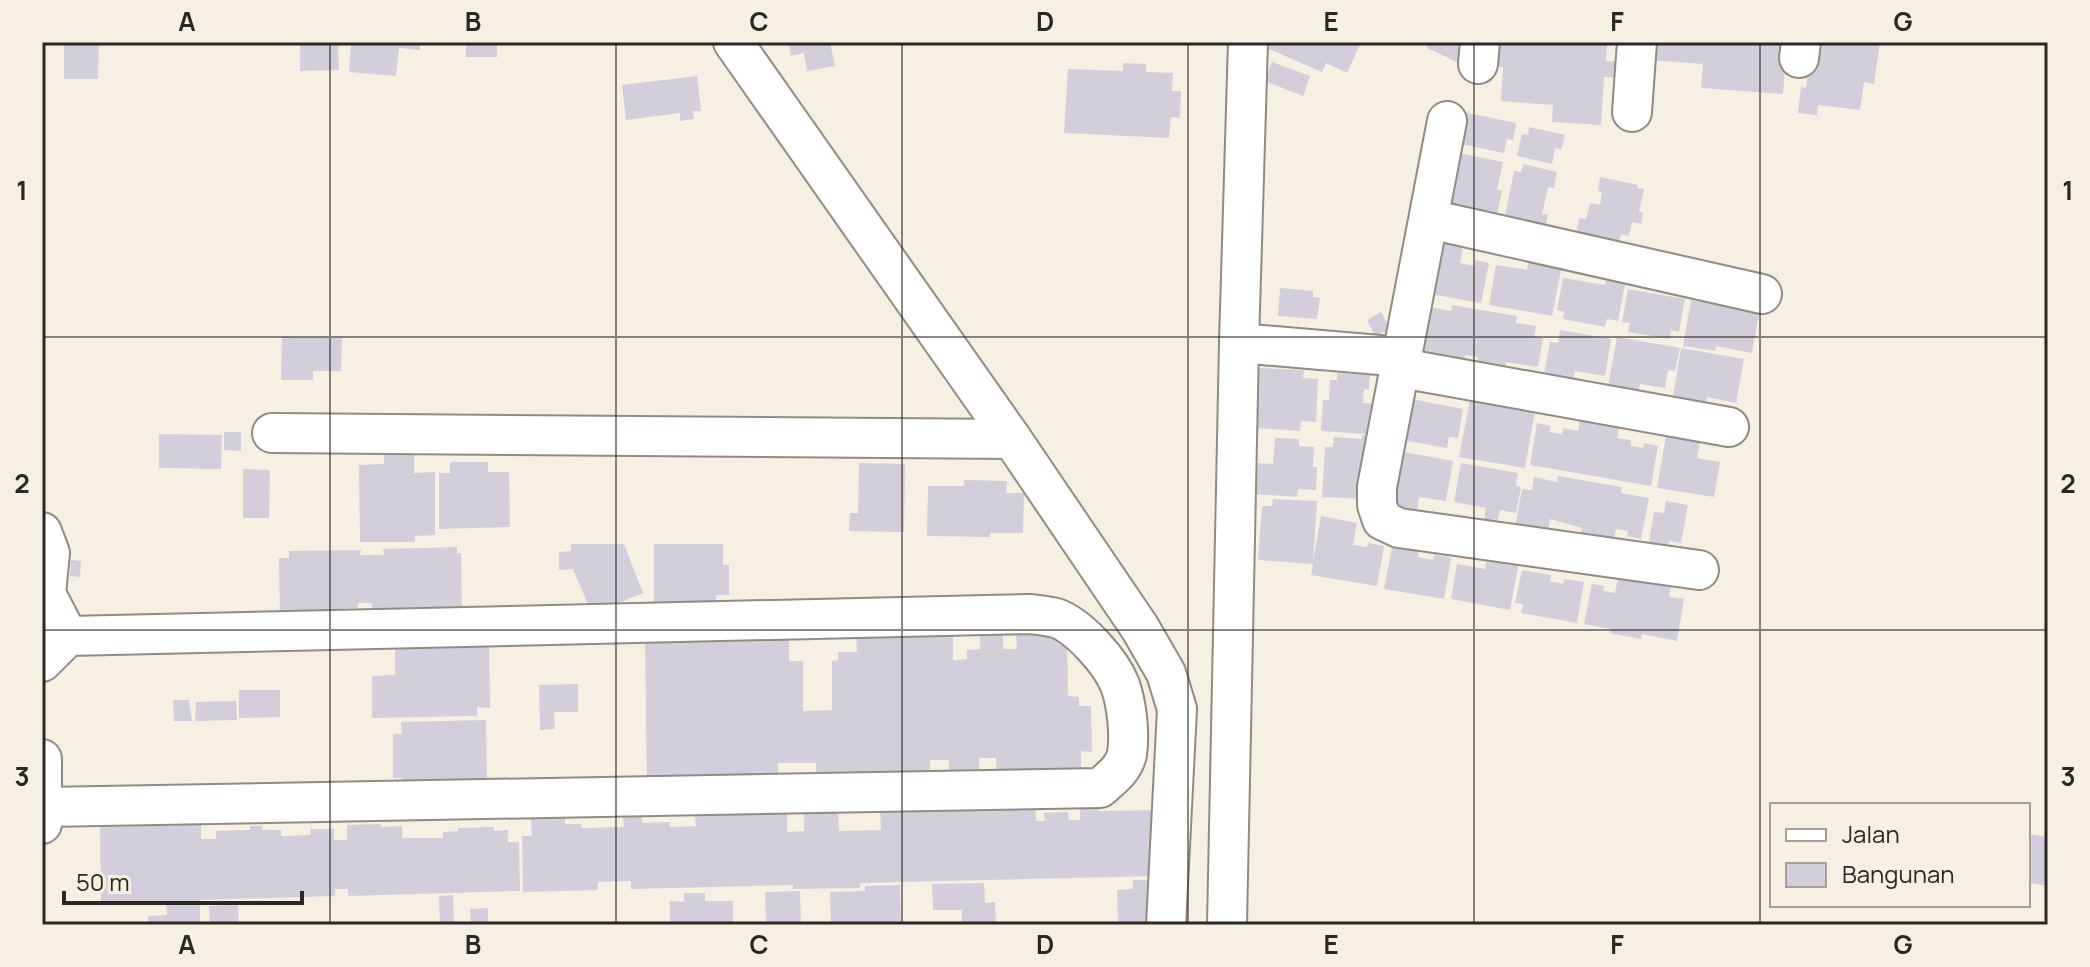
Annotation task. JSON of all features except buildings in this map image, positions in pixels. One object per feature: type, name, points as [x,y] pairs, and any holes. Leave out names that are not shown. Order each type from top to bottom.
[{"type":"street","points":[[733,42],[1012,439],[1140,628],[1166,673],[1177,709],[1166,925]]},
{"type":"street","points":[[1227,925],[1248,42]]},
{"type":"street","points":[[1632,112],[1637,42]]},
{"type":"street","points":[[1447,121],[1377,487],[1377,505],[1382,520],[1399,528],[1699,570]]},
{"type":"street","points":[[1429,219],[1762,294]]},
{"type":"street","points":[[1239,343],[1402,363],[1729,427]]},
{"type":"street","points":[[272,433],[1012,439]]},
{"type":"street","points":[[42,532],[50,553],[46,594],[55,649],[1031,614],[1058,619],[1087,639],[1119,684],[1127,725],[1127,756],[1118,773],[1100,788],[43,815],[42,759]]}]
